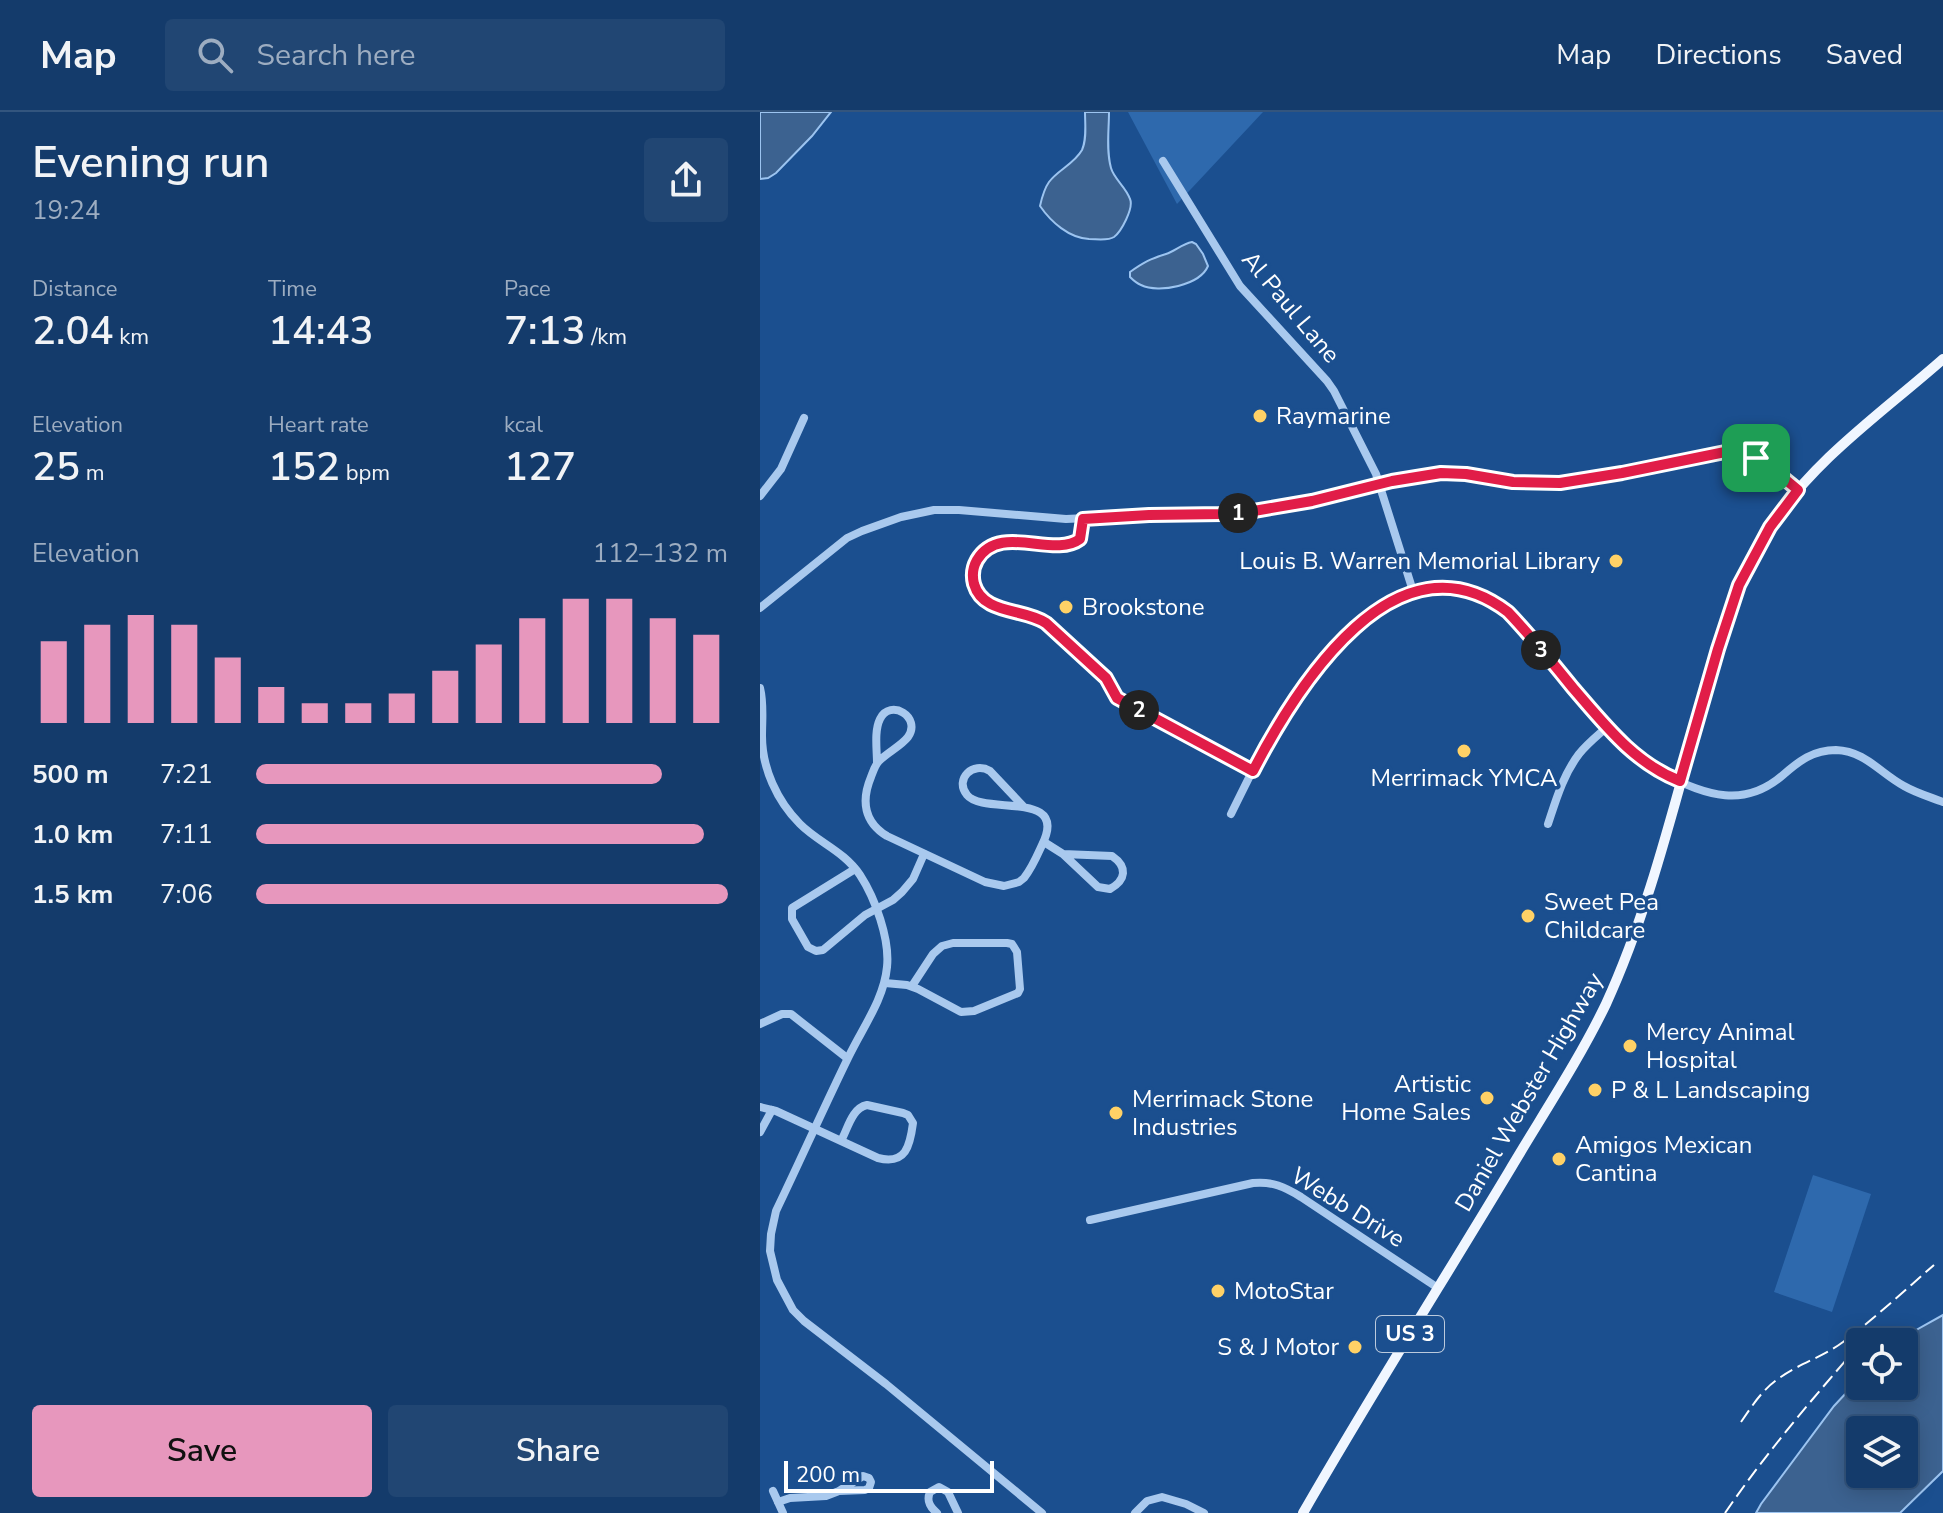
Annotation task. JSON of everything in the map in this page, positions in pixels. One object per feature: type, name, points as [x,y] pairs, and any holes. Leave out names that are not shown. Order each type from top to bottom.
[{"type":"main road","name":"Daniel Webster Highway","points":[[1303,1513],[1566,1075],[1605,1004],[1639,922],[1739,585],[1770,527],[1815,470],[1943,359]]},
{"type":"street","name":"Al Paul Lane","points":[[1163,161],[1240,286],[1334,391],[1379,484],[1413,591]]},
{"type":"street","points":[[760,496],[781,469],[804,418]]},
{"type":"street","points":[[760,608],[847,538],[934,510],[1083,519],[1223,514],[1312,501],[1415,476],[1466,474],[1513,482],[1560,483],[1725,452],[1756,458],[1798,490]]},
{"type":"street","points":[[1083,519],[1080,539],[1070,545],[1005,542],[990,547],[975,565],[973,577],[977,592],[989,603],[1046,623],[1106,678],[1117,698],[1253,771]]},
{"type":"street","points":[[1231,814],[1290,705],[1317,667],[1364,621],[1413,591],[1431,588],[1456,588],[1495,602],[1520,624],[1606,728],[1646,764],[1667,776],[1712,793],[1745,795],[1765,788],[1812,754],[1844,751],[1864,757],[1907,788],[1943,802]]},
{"type":"street","points":[[760,688],[763,767],[793,816],[813,835],[843,855],[866,886],[883,929],[888,961],[885,983],[878,1000],[847,1058],[776,1211],[770,1251],[773,1268],[787,1301],[804,1321],[886,1384],[1042,1513]]},
{"type":"street","points":[[877,763],[909,735],[911,722],[902,711],[889,711],[879,720],[877,763],[864,802],[868,817],[882,833],[985,882],[1004,886],[1024,878],[1048,833],[1048,823],[1043,815],[1023,806],[974,800],[965,793],[965,776],[974,768],[985,768],[1023,806]]},
{"type":"street","points":[[1548,824],[1571,766],[1579,753],[1606,728]]},
{"type":"street","points":[[1044,842],[1063,854],[1098,887],[1110,889],[1123,878],[1122,867],[1112,856],[1063,854]]},
{"type":"street","points":[[855,869],[795,905],[791,912],[792,919],[808,947],[823,950],[862,916],[893,900],[906,889],[924,854]]},
{"type":"street","points":[[885,983],[912,986],[955,1010],[967,1013],[1018,993],[1017,952],[1012,944],[1007,943],[948,944],[933,954],[912,986]]},
{"type":"street","points":[[760,1024],[782,1014],[791,1014],[847,1058]]},
{"type":"street","points":[[760,1107],[878,1158],[893,1160],[904,1153],[913,1123],[903,1113],[862,1106],[856,1110],[841,1141]]},
{"type":"street","points":[[760,1132],[772,1110]]},
{"type":"street","name":"Webb Drive","points":[[1090,1220],[1253,1183],[1271,1183],[1301,1197],[1438,1288]]},
{"type":"street","points":[[937,1513],[928,1498],[933,1489],[939,1487],[948,1492],[958,1513]]},
{"type":"street","points":[[773,1491],[783,1513]]},
{"type":"street","points":[[778,1502],[790,1498],[826,1496],[839,1491]]},
{"type":"street","points":[[1135,1513],[1154,1498],[1168,1498],[1190,1513]]},
{"type":"street","points":[[1178,1503],[1204,1513]]},
{"type":"shaded area","points":[[760,112],[831,112],[776,173],[760,179]]},
{"type":"shaded area","points":[[1085,112],[1109,112],[1111,168],[1131,203],[1123,225],[1109,239],[1074,236],[1049,218],[1040,206],[1049,182],[1082,150]]},
{"type":"shaded area","points":[[1128,112],[1263,112],[1177,204]]},
{"type":"shaded area","points":[[1192,242],[1203,254],[1208,266],[1197,278],[1178,286],[1149,288],[1130,277],[1130,272],[1143,263]]},
{"type":"shaded area","points":[[1813,1175],[1871,1194],[1832,1312],[1774,1292]]},
{"type":"shaded area","points":[[1943,1315],[1943,1471],[1900,1513],[1756,1513],[1846,1393],[1846,1400],[1918,1400],[1918,1329]]},
{"type":"railway","points":[[1741,1422],[1772,1383],[1843,1342],[1934,1265]]},
{"type":"railway","points":[[1725,1513],[1773,1447],[1846,1360]]},
{"type":"place","name":"Raymarine","points":[[1260,416]]},
{"type":"place","name":"Louis B. Warren Memorial Library","points":[[1616,561]]},
{"type":"place","name":"Brookstone","points":[[1066,607]]},
{"type":"place","name":"Merrimack YMCA","points":[[1464,751]]},
{"type":"place","name":"Sweet Pea Childcare","points":[[1528,916]]},
{"type":"place","name":"Mercy Animal Hospital","points":[[1630,1046]]},
{"type":"place","name":"P & L Landscaping","points":[[1595,1090]]},
{"type":"place","name":"Artistic Home Sales","points":[[1487,1098]]},
{"type":"place","name":"Merrimack Stone Industries","points":[[1116,1113]]},
{"type":"place","name":"Amigos Mexican Cantina","points":[[1559,1159]]},
{"type":"place","name":"MotoStar","points":[[1218,1291]]},
{"type":"place","name":"S & J Motor","points":[[1355,1347]]},
{"type":"route","points":[[1736,452],[1756,458],[1798,490],[1770,527],[1739,585],[1680,781],[1646,764],[1625,747],[1508,612],[1495,602],[1464,589],[1447,587],[1413,591],[1364,621],[1325,658],[1305,683],[1253,771],[1117,698],[1106,678],[1046,623],[989,603],[977,592],[974,584],[975,565],[990,547],[1005,542],[1070,545],[1080,539],[1083,519],[1248,512],[1312,501],[1427,474],[1466,474],[1513,482],[1560,483],[1713,453],[1736,452]]}]
